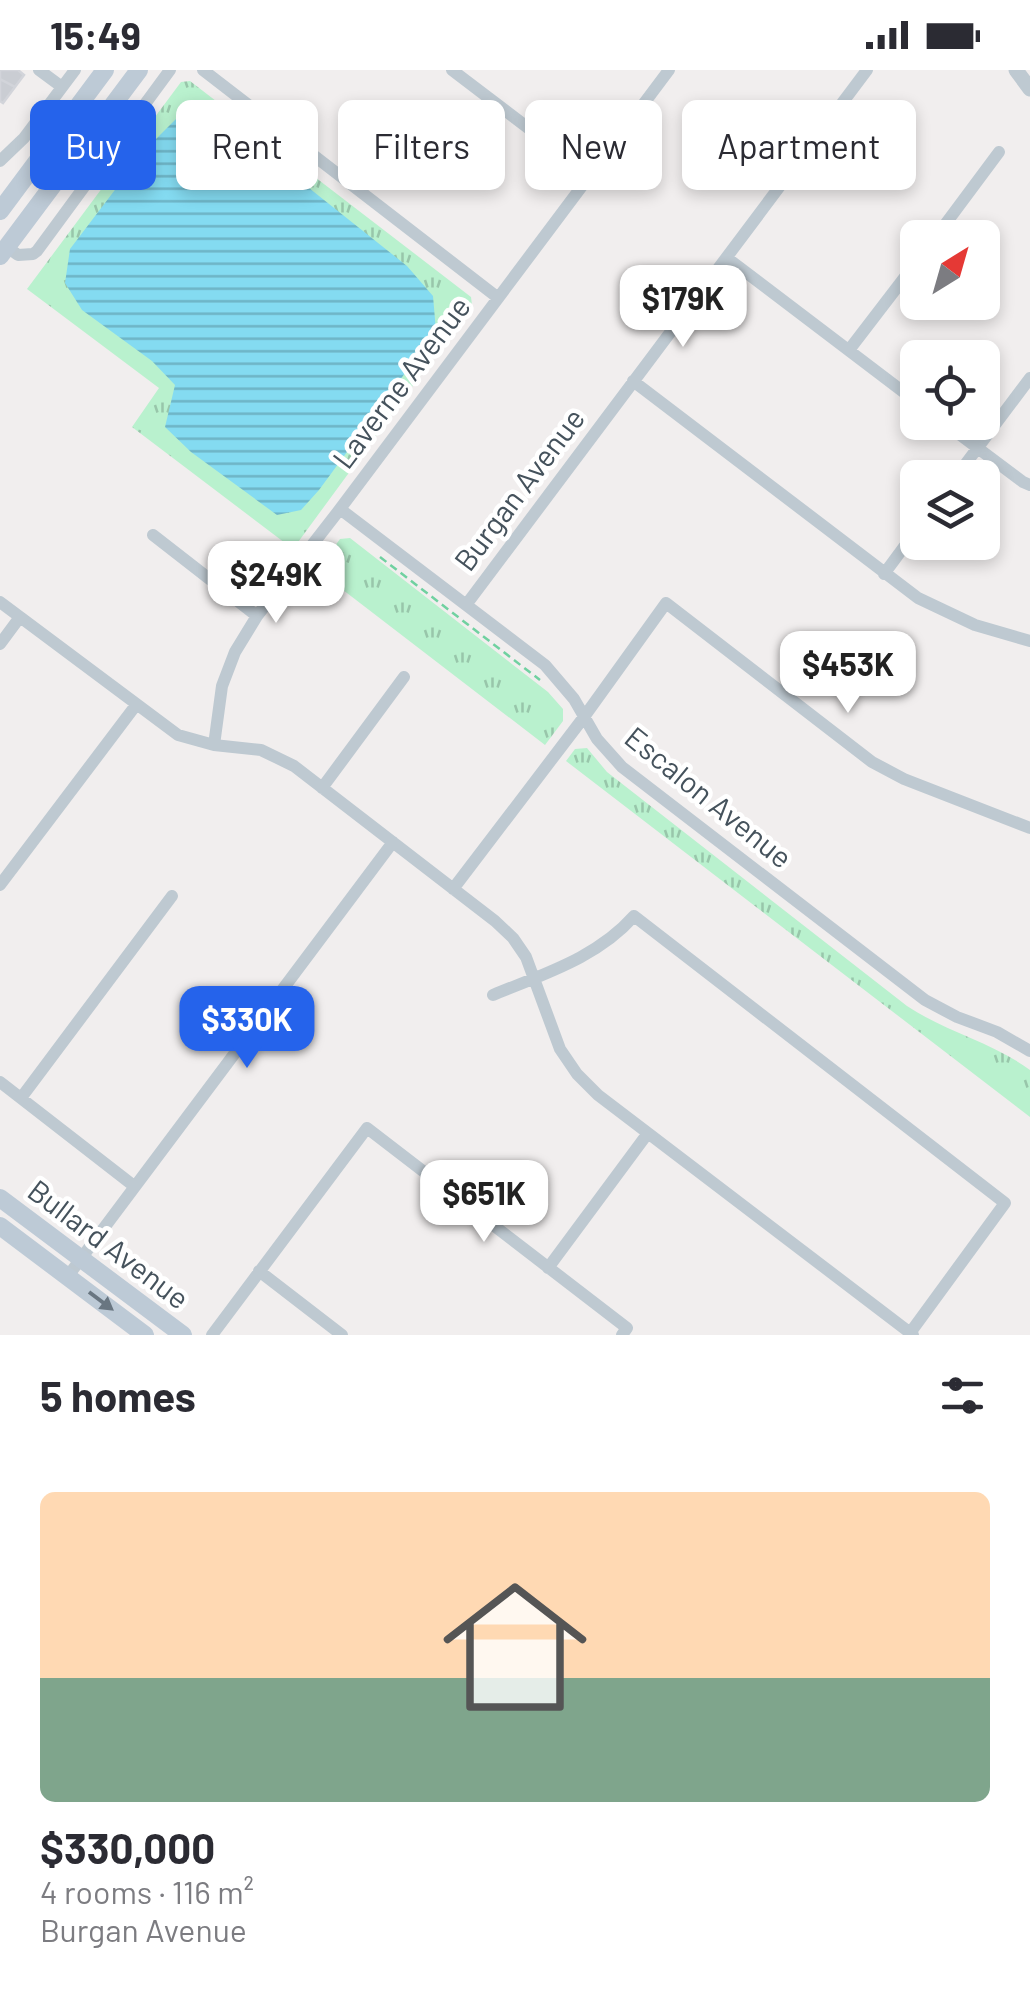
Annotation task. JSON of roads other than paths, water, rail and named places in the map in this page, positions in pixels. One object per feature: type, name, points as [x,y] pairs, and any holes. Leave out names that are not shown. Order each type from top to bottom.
[{"type":"main road","points":[[0,211],[105,70]]},
{"type":"main road","points":[[3,251],[139,70]]},
{"type":"main road","name":"Bullard Avenue","points":[[0,1198],[183,1335]]},
{"type":"main road","name":"Bullard Avenue","points":[[0,1226],[145,1335]]},
{"type":"street","points":[[39,70],[62,88]]},
{"type":"street","points":[[0,161],[24,138],[75,70]]},
{"type":"street","points":[[3,251],[18,255],[36,251],[170,70]]},
{"type":"street","points":[[203,70],[497,297]]},
{"type":"street","points":[[452,70],[472,76],[525,120]]},
{"type":"street","name":"Laverne Avenue","points":[[646,100],[669,70]]},
{"type":"street","name":"Burgan Avenue","points":[[466,605],[867,70]]},
{"type":"street","points":[[1016,70],[1030,89]]},
{"type":"street","points":[[949,220],[1000,152]]},
{"type":"street","name":"Laverne Avenue","points":[[214,745],[222,686],[235,652],[257,616],[578,190]]},
{"type":"street","points":[[728,258],[900,389]]},
{"type":"street","points":[[849,350],[900,283]]},
{"type":"street","points":[[968,460],[1030,378]]},
{"type":"street","points":[[633,381],[918,598],[974,625],[1030,641]]},
{"type":"street","points":[[966,440],[1030,485]]},
{"type":"street","name":"Escalon Avenue","points":[[340,509],[545,665],[622,766],[924,1000],[1030,1050]]},
{"type":"street","points":[[152,535],[257,616]]},
{"type":"street","points":[[884,574],[900,552]]},
{"type":"street","points":[[0,602],[178,735],[214,745],[262,750],[294,766],[495,920],[526,957],[535,978],[560,1049],[598,1095],[911,1334],[1004,1203],[634,916],[604,945],[583,957],[535,978],[493,995]]},
{"type":"street","points":[[453,890],[666,603],[872,762],[904,779],[1030,828]]},
{"type":"street","points":[[0,644],[20,618]]},
{"type":"street","points":[[322,788],[404,677]]},
{"type":"street","points":[[0,885],[136,705]]},
{"type":"street","points":[[68,1276],[393,842]]},
{"type":"street","points":[[21,1098],[172,896]]},
{"type":"street","points":[[0,1082],[134,1186]]},
{"type":"street","points":[[212,1335],[367,1128],[624,1332]]},
{"type":"street","points":[[548,1268],[648,1133]]},
{"type":"street","points":[[260,1271],[342,1335]]},
{"type":"water","points":[[176,119],[176,190],[311,190],[407,266],[433,296],[436,331],[301,510],[277,515],[191,452],[165,427],[175,385],[152,361],[82,310],[65,283],[70,249],[115,190],[156,190],[156,139]]}]
